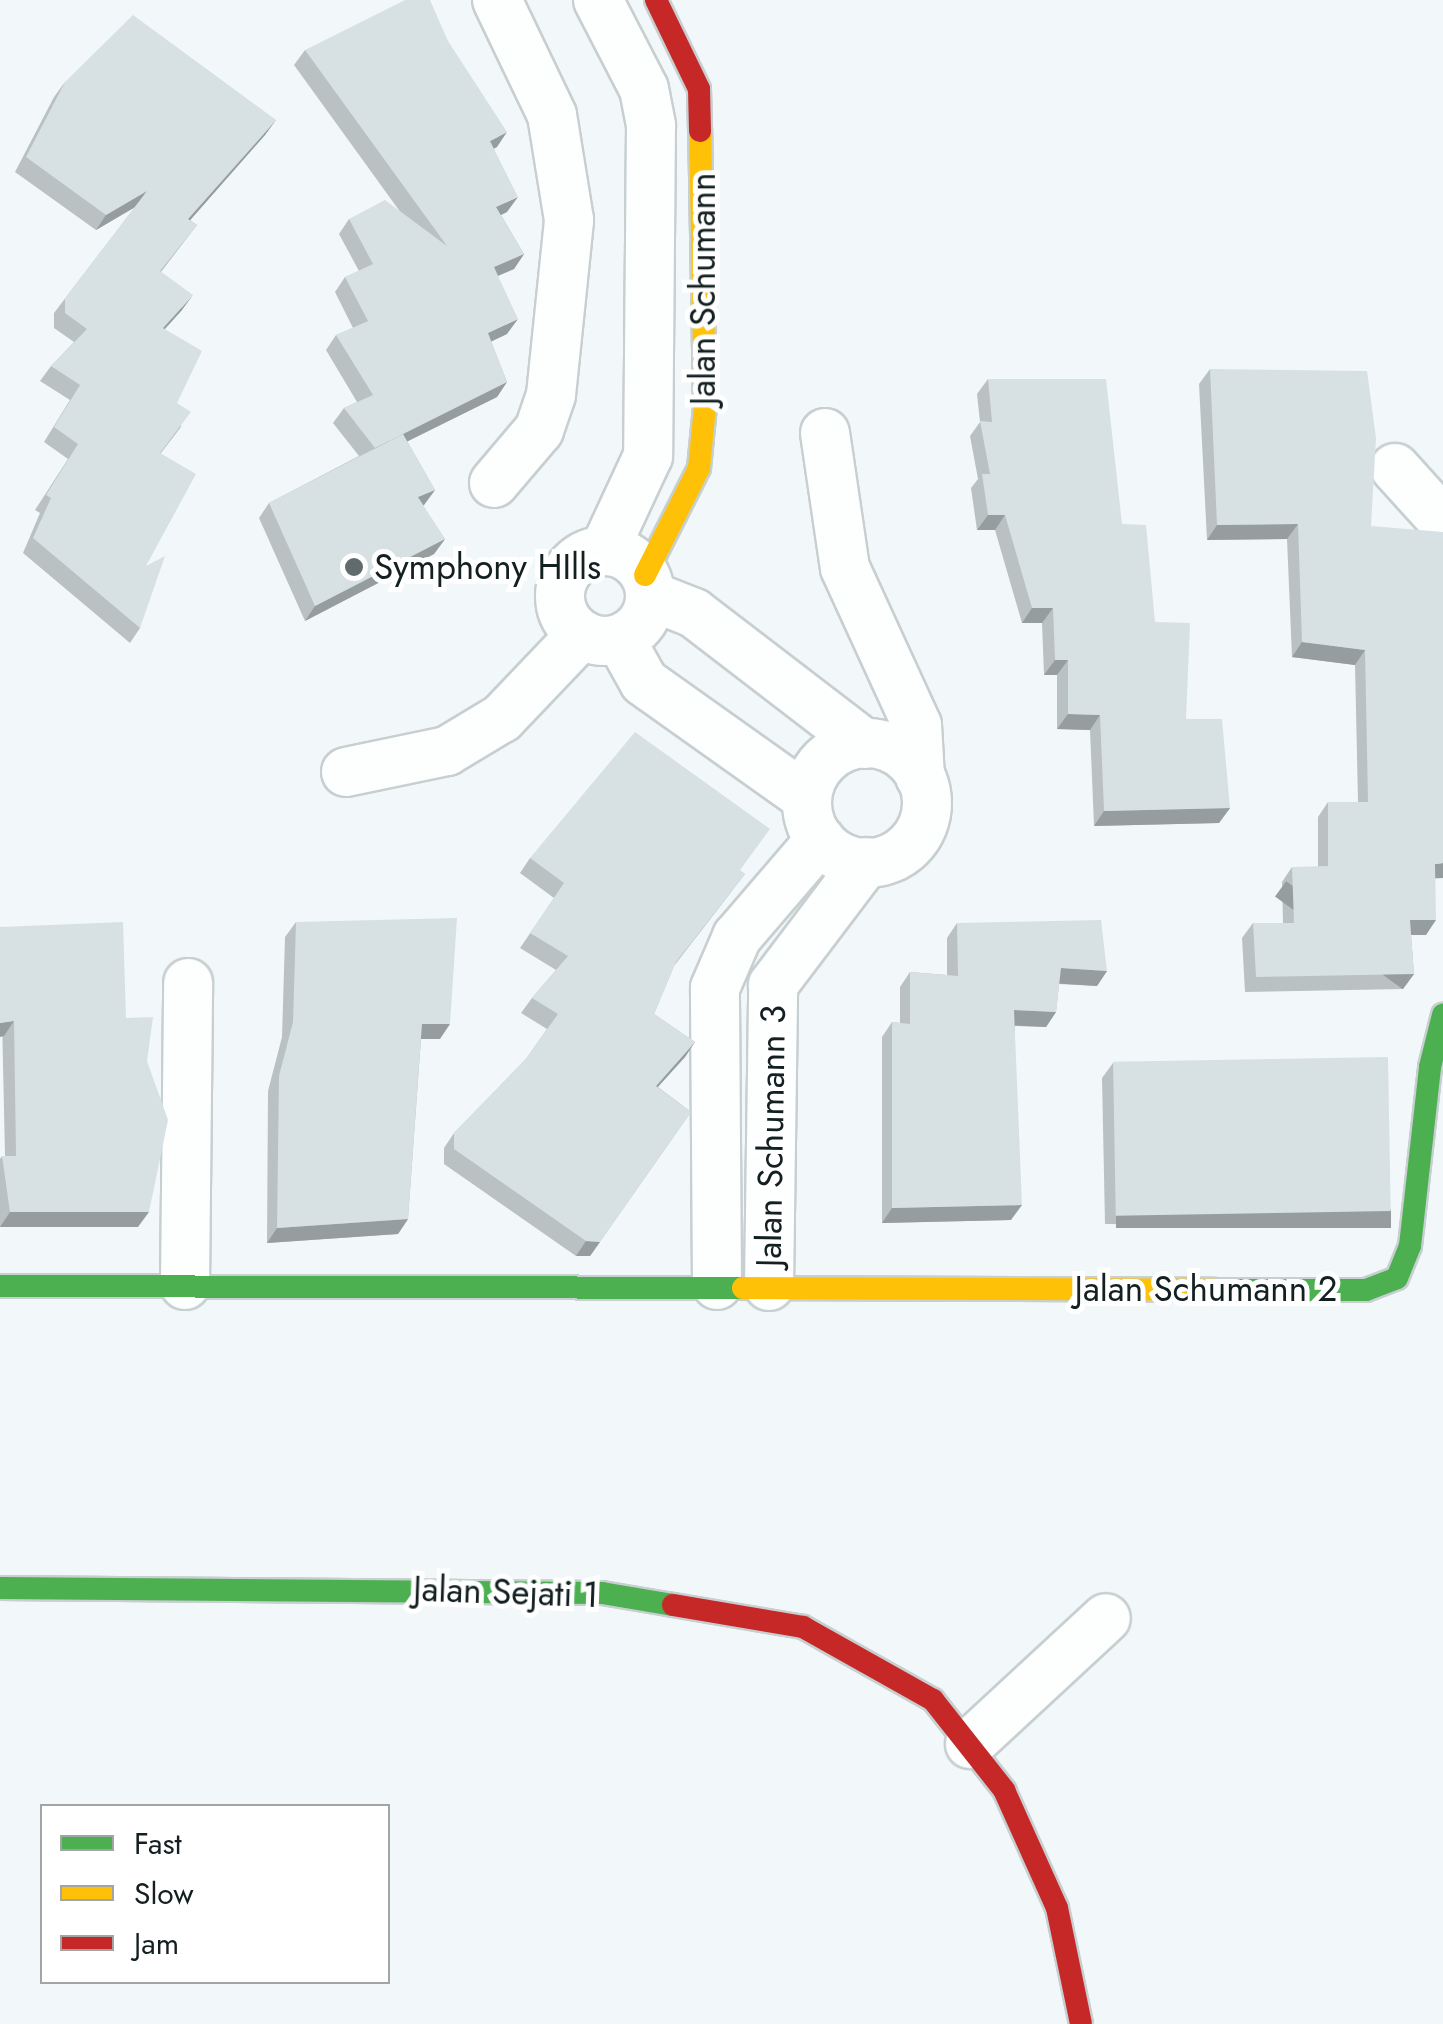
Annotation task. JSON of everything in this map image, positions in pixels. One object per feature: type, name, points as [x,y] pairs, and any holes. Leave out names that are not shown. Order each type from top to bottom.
[{"type":"street","points":[[494,483],[539,430],[550,395],[569,220],[552,114],[497,0]]},
{"type":"street","name":"Jalan Schumann","points":[[598,0],[644,89],[652,126],[648,456],[604,551]]},
{"type":"street","name":"Jalan Schumann","points":[[346,772],[447,751],[502,718],[600,637],[642,624],[648,585],[699,468],[704,407],[699,89],[656,0]]},
{"type":"street","points":[[825,432],[845,568],[917,724],[920,777],[927,805],[912,842],[897,856],[866,862],[839,856],[813,818],[644,682],[600,637],[562,610],[563,579],[584,556],[604,551],[629,558],[648,585],[694,614],[865,744],[902,755],[920,777]]},
{"type":"street","points":[[1395,468],[1443,521]]},
{"type":"street","points":[[813,818],[821,764],[865,744]]},
{"type":"street","name":"Jalan Schumann 3","points":[[743,1286],[714,988],[737,937],[813,818]]},
{"type":"street","name":"Jalan Schumann 3","points":[[743,1286],[773,985],[866,862]]},
{"type":"street","points":[[185,1286],[188,983]]},
{"type":"street","name":"Jalan Schumann 3","points":[[714,988],[773,985]]},
{"type":"street","name":"Jalan Schumann 2","points":[[743,1286],[1366,1290],[1397,1278],[1410,1246],[1430,1067],[1443,1014]]},
{"type":"street","points":[[0,1286],[743,1286]]},
{"type":"street","name":"Jalan Sejati 1","points":[[0,1588],[602,1593],[803,1627],[933,1700],[1004,1790],[1058,1908],[1081,2024]]},
{"type":"street","points":[[970,1744],[1106,1618]]},
{"type":"building","points":[[405,0],[430,0],[448,41],[507,132],[490,141],[518,197],[496,207],[524,254],[494,267],[518,319],[488,333],[507,382],[375,448],[344,408],[373,395],[336,335],[368,321],[345,277],[373,264],[349,219],[385,200],[447,246],[305,50]]},
{"type":"building","points":[[133,15],[276,120],[188,219],[197,225],[160,271],[193,295],[163,328],[202,351],[177,403],[191,412],[160,453],[196,474],[146,566],[165,556],[140,628],[33,538],[51,498],[46,495],[78,444],[54,427],[80,385],[51,366],[87,329],[65,313],[65,298],[147,191],[106,215],[26,157],[65,82]]},
{"type":"building","points":[[1210,369],[1367,371],[1376,438],[1371,526],[1443,532],[1443,863],[1435,864],[1436,920],[1410,920],[1414,974],[1256,977],[1253,923],[1294,923],[1292,867],[1328,866],[1328,802],[1368,802],[1365,650],[1302,642],[1298,524],[1217,525]]},
{"type":"building","points":[[988,379],[1106,379],[1122,524],[1146,525],[1155,622],[1190,623],[1186,719],[1222,719],[1230,808],[1104,811],[1100,715],[1068,714],[1068,660],[1055,660],[1053,608],[1032,608],[1005,515],[988,515],[982,474],[990,474],[980,421],[992,422]]},
{"type":"building","points":[[403,434],[435,490],[418,497],[445,539],[315,606],[269,503]]},
{"type":"building","points":[[635,732],[770,829],[740,870],[745,874],[676,962],[654,1014],[695,1042],[656,1086],[691,1112],[600,1242],[586,1241],[454,1149],[454,1133],[526,1059],[558,1014],[532,998],[568,956],[530,933],[564,883],[530,858]]},
{"type":"building","points":[[457,918],[450,1024],[422,1024],[408,1219],[277,1228],[279,1076],[293,1022],[296,922]]},
{"type":"building","points":[[1101,920],[1107,971],[1061,968],[1056,1012],[1014,1010],[1022,1205],[892,1208],[892,1022],[910,1024],[910,972],[958,976],[957,923]]},
{"type":"building","points":[[123,922],[126,1018],[153,1017],[147,1061],[168,1120],[149,1212],[10,1212],[2,1156],[16,1156],[14,1021],[0,1023],[0,927]]},
{"type":"building","points":[[1388,1057],[1391,1211],[1116,1216],[1113,1062]]},
{"type":"traffic: fast","points":[[1213,1290],[1366,1290],[1397,1278],[1410,1246],[1430,1067],[1443,1015]]},
{"type":"traffic: fast","points":[[0,1286],[743,1288]]},
{"type":"traffic: fast","points":[[0,1588],[602,1593],[673,1605]]},
{"type":"traffic: slow","points":[[645,575],[699,468],[705,407],[700,131]]},
{"type":"traffic: slow","points":[[743,1288],[1213,1290]]},
{"type":"traffic: jam","points":[[656,0],[699,89],[700,131]]},
{"type":"traffic: jam","points":[[673,1605],[803,1627],[933,1700],[1004,1790],[1057,1908],[1081,2024]]},
{"type":"place","name":"Symphony HIlls","points":[[354,567]]}]
